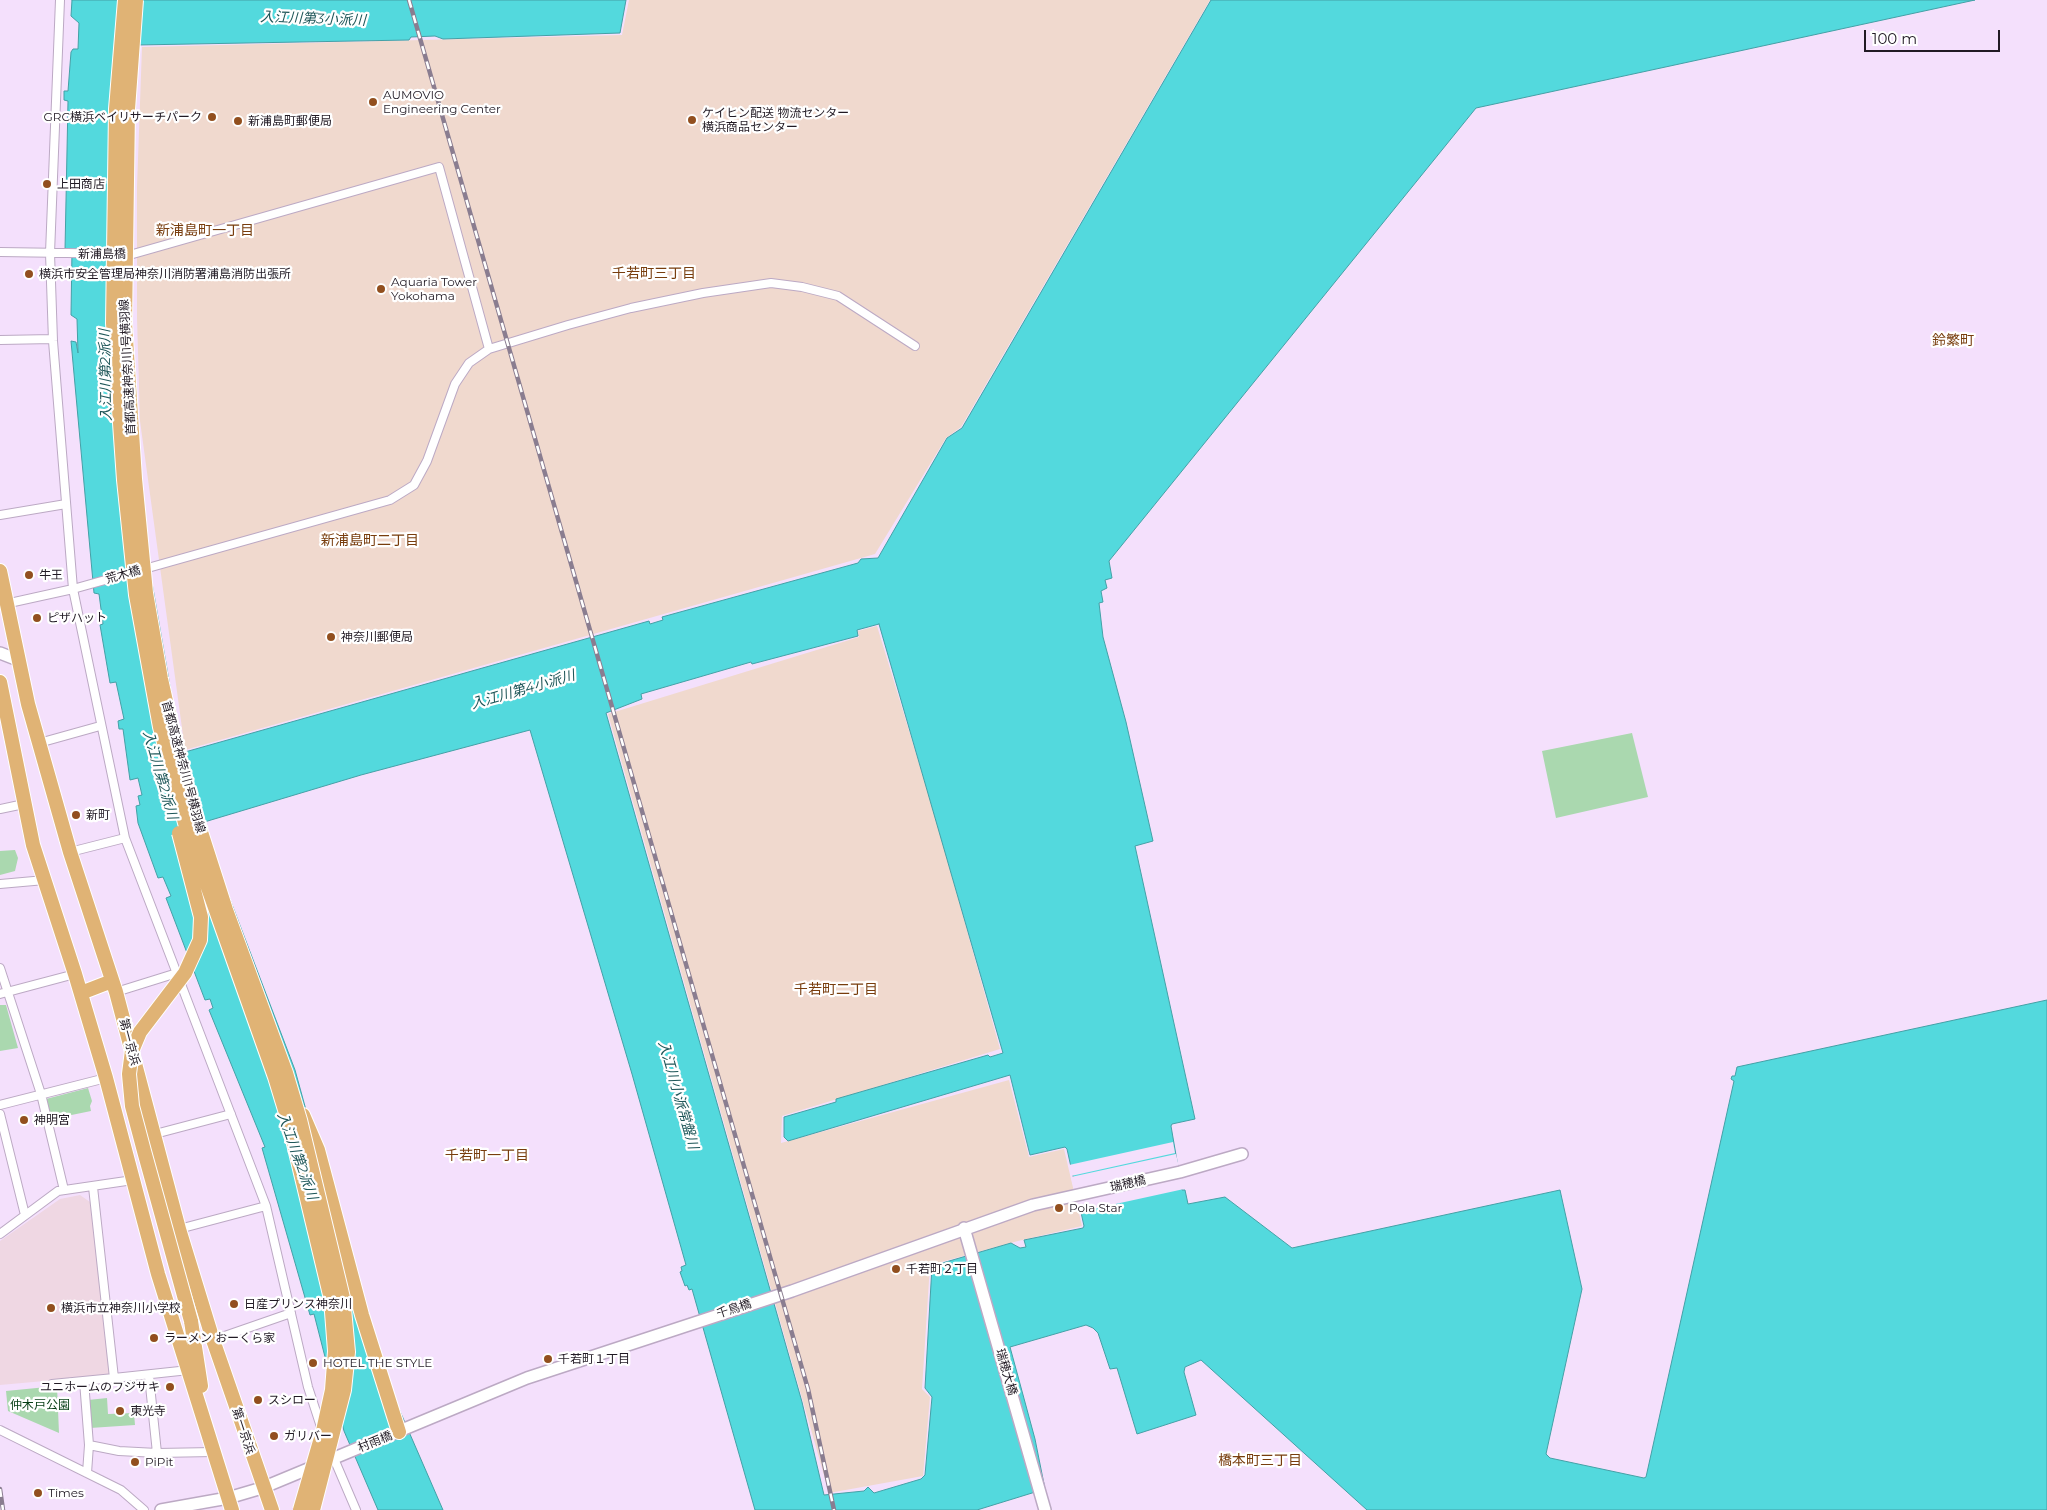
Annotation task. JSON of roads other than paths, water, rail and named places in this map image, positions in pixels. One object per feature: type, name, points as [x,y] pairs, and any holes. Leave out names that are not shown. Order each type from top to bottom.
[{"type":"highway","name":"首都高速神奈川1号横羽線","points":[[125,0],[117,100],[113,323],[124,480],[141,634],[160,727],[185,823],[275,1077],[293,1141],[331,1299],[335,1351],[332,1390],[323,1431],[300,1510]]},
{"type":"highway","name":"首都高速神奈川1号横羽線","points":[[136,0],[128,109],[124,323],[135,479],[146,593],[171,726],[195,820],[286,1073],[330,1238],[343,1298],[348,1334],[347,1371],[342,1400],[313,1510]]},
{"type":"highway","name":"第一京浜","points":[[0,571],[3,604],[39,742],[70,852],[114,987],[179,1230],[262,1488],[272,1510]]},
{"type":"highway","points":[[141,634],[147,692],[153,725],[199,909],[202,929],[192,960],[140,1032],[130,1061],[129,1086],[144,1151],[191,1321],[208,1434]]},
{"type":"highway","points":[[0,682],[5,737],[24,804],[33,845],[81,993],[106,1078],[158,1274],[230,1504]]},
{"type":"highway","points":[[81,993],[114,987]]},
{"type":"highway","points":[[286,1073],[318,1150],[362,1315],[399,1432]]},
{"type":"highway","points":[[262,1488],[266,1510]]},
{"type":"street","points":[[60,0],[50,253],[53,339],[73,589],[124,838],[266,1206],[308,1387],[333,1459],[356,1510]]},
{"type":"street","name":"新浦島橋","points":[[0,252],[133,254],[439,167],[489,349]]},
{"type":"street","name":"荒木橋","points":[[3,604],[73,589],[390,500],[414,485],[428,461],[455,384],[469,362],[489,349],[631,308],[703,292],[771,283],[802,287],[838,296],[915,346]]},
{"type":"street","points":[[0,340],[53,339]]},
{"type":"street","points":[[0,515],[66,504]]},
{"type":"street","points":[[0,653],[18,660]]},
{"type":"street","points":[[39,742],[100,726]]},
{"type":"street","points":[[0,809],[24,804]]},
{"type":"street","points":[[70,852],[124,838]]},
{"type":"street","points":[[0,884],[45,880]]},
{"type":"street","points":[[0,968],[4,994],[41,1094],[64,1190]]},
{"type":"street","points":[[114,987],[177,973]]},
{"type":"street","points":[[4,994],[75,974]]},
{"type":"street","points":[[0,1105],[106,1078]]},
{"type":"street","points":[[0,1114],[25,1216]]},
{"type":"street","points":[[154,1134],[231,1114]]},
{"type":"street","name":"瑞穂橋","points":[[964,1228],[1033,1204],[1180,1172],[1242,1154]]},
{"type":"street","points":[[0,1234],[58,1191],[133,1180]]},
{"type":"street","points":[[93,1187],[114,1378]]},
{"type":"street","points":[[179,1230],[266,1206]]},
{"type":"street","name":"瑞穂大橋","points":[[964,1228],[1045,1510]]},
{"type":"street","name":"千鳥橋","points":[[399,1432],[527,1378],[770,1298],[964,1228]]},
{"type":"street","points":[[213,1340],[291,1313]]},
{"type":"street","points":[[52,1384],[149,1376],[189,1370]]},
{"type":"street","points":[[149,1376],[157,1453]]},
{"type":"street","points":[[84,1381],[90,1445],[87,1473]]},
{"type":"street","points":[[0,1430],[122,1490],[144,1510]]},
{"type":"street","name":"村雨橋","points":[[167,1510],[230,1504],[262,1488],[399,1432]]},
{"type":"street","points":[[90,1445],[119,1451],[157,1453],[214,1452]]},
{"type":"water","points":[[72,0],[626,0],[620,33],[443,39],[435,36],[411,37],[409,40],[137,45],[128,306],[148,560],[175,715],[185,752],[649,621],[650,624],[663,620],[662,617],[858,563],[861,559],[878,558],[947,438],[962,428],[1211,0],[1975,0],[1476,108],[1109,561],[1112,578],[1105,580],[1107,588],[1101,591],[1103,602],[1099,603],[1103,637],[1126,722],[1153,841],[1135,846],[1195,1119],[1172,1124],[1171,1126],[1182,1190],[1185,1190],[1188,1204],[1225,1197],[1292,1248],[1560,1190],[1582,1289],[1546,1454],[1550,1458],[1644,1478],[1646,1477],[1734,1081],[1731,1079],[1732,1076],[1735,1076],[1737,1067],[2047,1000],[2047,1510],[1367,1510],[1201,1360],[1185,1367],[1184,1372],[1196,1415],[1137,1434],[1117,1368],[1110,1369],[1098,1333],[1086,1325],[1010,1347],[1035,1439],[1045,1489],[977,1510],[755,1510],[692,1289],[689,1290],[687,1285],[685,1286],[680,1272],[682,1271],[681,1267],[686,1265],[632,1074],[530,730],[361,775],[201,823],[295,1070],[314,1139],[396,1402],[443,1510],[378,1510],[344,1431],[314,1314],[310,1315],[262,1148],[265,1147],[209,1010],[213,1008],[210,999],[205,1000],[166,898],[171,896],[163,877],[158,878],[138,823],[136,806],[140,805],[138,796],[142,795],[138,778],[130,780],[123,729],[119,729],[118,721],[124,719],[116,682],[110,683],[100,625],[103,624],[99,594],[94,593],[71,341],[76,342],[78,353],[77,319],[71,315],[72,250],[65,250],[68,101],[64,100],[64,91],[68,91],[71,52],[73,49],[78,49],[79,23],[71,16]],"holes":[[[879,624],[1003,1053],[990,1057],[988,1055],[836,1099],[836,1102],[784,1117],[784,1137],[788,1141],[1010,1075],[1030,1155],[1065,1147],[1067,1149],[1084,1226],[1083,1228],[1024,1240],[1026,1247],[1020,1248],[1011,1243],[932,1266],[925,1388],[932,1397],[925,1475],[921,1479],[874,1493],[868,1487],[864,1491],[824,1495],[802,1402],[606,713],[642,699],[641,694],[751,662],[752,664],[858,636],[857,630]]]},
{"type":"railway","points":[[409,0],[808,1389],[834,1510]]},
{"type":"railway","points":[[0,1489],[3,1510]]},
{"type":"place","name":"AUMOVIO Engineering Center","points":[[373,102]]},
{"type":"place","name":"GRC横浜ベイリサーチパーク","points":[[212,117]]},
{"type":"place","name":"ケイヒン配送 物流センター 横浜商品センター","points":[[692,120]]},
{"type":"place","name":"新浦島町郵便局","points":[[238,121]]},
{"type":"place","name":"上田商店","points":[[47,184]]},
{"type":"place","name":"横浜市安全管理局神奈川消防署浦島消防出張所","points":[[29,274]]},
{"type":"place","name":"Aquaria Tower Yokohama","points":[[381,289]]},
{"type":"place","name":"牛王","points":[[29,575]]},
{"type":"place","name":"ピザハット","points":[[37,618]]},
{"type":"place","name":"神奈川郵便局","points":[[331,637]]},
{"type":"place","name":"新町","points":[[76,815]]},
{"type":"place","name":"神明宮","points":[[24,1120]]},
{"type":"place","name":"Pola Star","points":[[1059,1208]]},
{"type":"place","name":"千若町２丁目","points":[[896,1269]]},
{"type":"place","name":"日産プリンス神奈川","points":[[234,1304]]},
{"type":"place","name":"横浜市立神奈川小学校","points":[[51,1308]]},
{"type":"place","name":"ラーメン おーくら家","points":[[154,1338]]},
{"type":"place","name":"千若町１丁目","points":[[548,1359]]},
{"type":"place","name":"HOTEL THE STYLE","points":[[313,1363]]},
{"type":"place","name":"ユニホームのフジサキ","points":[[170,1387]]},
{"type":"place","name":"スシロー","points":[[258,1400]]},
{"type":"place","name":"東光寺","points":[[120,1411]]},
{"type":"place","name":"ガリバー","points":[[274,1436]]},
{"type":"place","name":"PiPit","points":[[135,1462]]},
{"type":"place","name":"Times","points":[[38,1493]]},
{"type":"district","name":"新浦島町一丁目","points":[[205,231]]},
{"type":"district","name":"千若町三丁目","points":[[654,274]]},
{"type":"district","name":"鈴繁町","points":[[1953,341]]},
{"type":"district","name":"新浦島町二丁目","points":[[370,541]]},
{"type":"district","name":"千若町二丁目","points":[[836,990]]},
{"type":"district","name":"千若町一丁目","points":[[487,1156]]},
{"type":"district","name":"橋本町三丁目","points":[[1260,1461]]},
{"type":"water label","name":"入江川第3小派川","points":[[313,19]]},
{"type":"water label","name":"入江川第2派川","points":[[106,375]]},
{"type":"water label","name":"入江川第4小派川","points":[[523,690]]},
{"type":"water label","name":"入江川第2派川","points":[[160,775]]},
{"type":"water label","name":"入江川小派常盤川","points":[[678,1095]]},
{"type":"water label","name":"入江川第2派川","points":[[297,1156]]},
{"type":"park label","name":"仲木戸公園","points":[[40,1405]]}]
